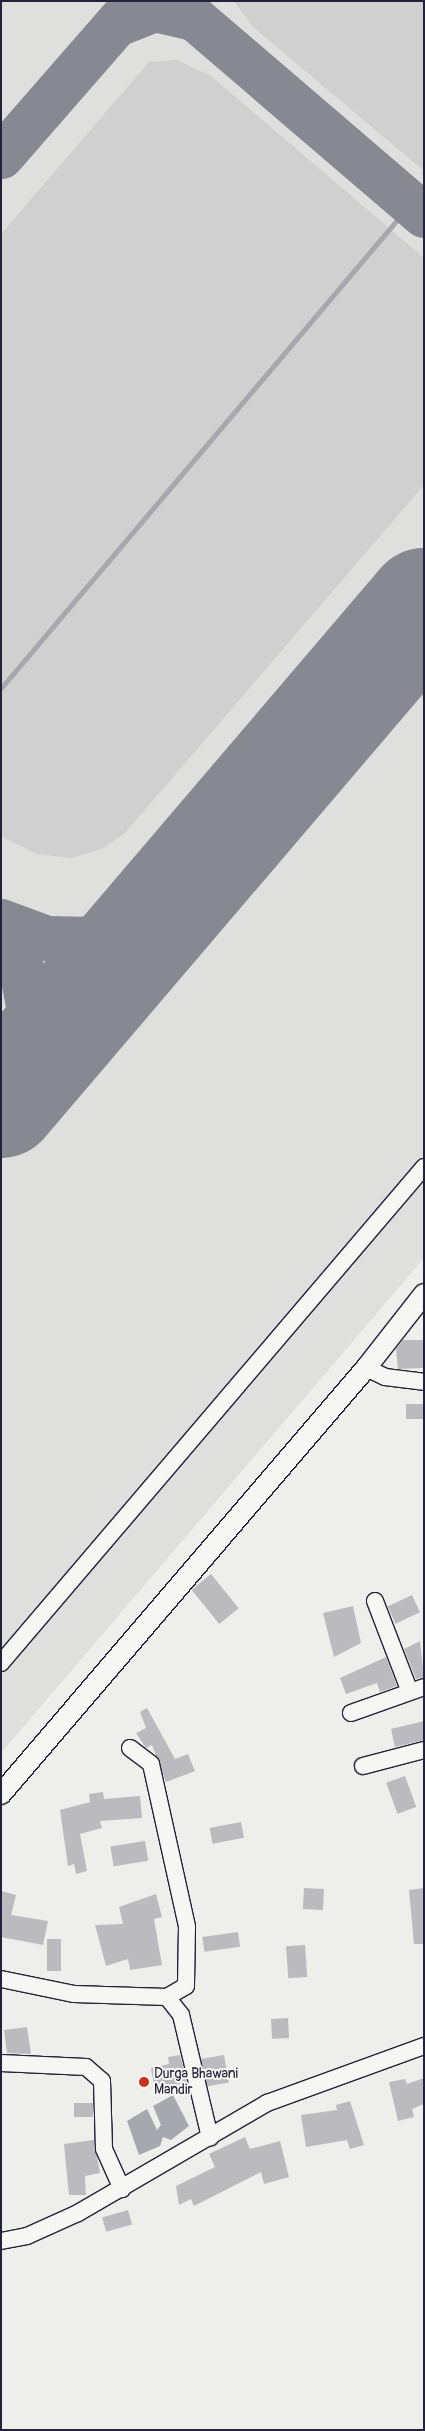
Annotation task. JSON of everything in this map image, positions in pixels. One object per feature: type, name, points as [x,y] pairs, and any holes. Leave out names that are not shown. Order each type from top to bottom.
[{"type":"main road","points":[[1,1794],[366,1368],[424,1294]]},
{"type":"street","points":[[1,1662],[424,1167]]},
{"type":"street","points":[[366,1368],[385,1377],[424,1382]]},
{"type":"street","points":[[352,1713],[417,1690],[375,1601]]},
{"type":"street","points":[[1,1979],[74,1994],[167,1997],[186,1986],[187,1927],[151,1764],[130,1748]]},
{"type":"street","points":[[363,1766],[424,1750]]},
{"type":"street","points":[[167,1997],[181,2015],[210,2138]]},
{"type":"street","points":[[1,2241],[27,2236],[122,2189],[267,2103],[424,2046]]},
{"type":"street","points":[[1,2063],[86,2067],[102,2080],[104,2149],[122,2189]]},
{"type":"shaded area","points":[[1,1],[424,1],[424,1258],[1,1753]]},
{"type":"shaded area","points":[[234,1],[424,1],[424,171],[252,26]]},
{"type":"shaded area","points":[[177,60],[211,76],[424,258],[424,485],[125,833],[104,848],[72,858],[37,854],[1,836],[1,234],[149,62]]},
{"type":"shaded area","points":[[173,2095],[189,2126],[171,2140],[163,2137],[160,2146],[139,2155],[127,2121],[147,2109],[157,2130],[161,2125],[153,2106]]},
{"type":"building","points":[[403,1340],[424,1340],[424,1368],[398,1369],[396,1349]]},
{"type":"building","points":[[406,1404],[424,1404],[424,1419],[406,1419]]},
{"type":"building","points":[[211,1574],[239,1608],[219,1624],[192,1590]]},
{"type":"building","points":[[412,1595],[420,1612],[396,1624],[388,1606]]},
{"type":"building","points":[[353,1606],[361,1643],[334,1657],[323,1613]]},
{"type":"building","points":[[420,1641],[424,1677],[416,1679],[404,1649]]},
{"type":"building","points":[[386,1657],[397,1686],[380,1692],[377,1683],[346,1694],[340,1678]]},
{"type":"building","points":[[147,1708],[175,1759],[188,1754],[195,1771],[166,1782],[152,1745],[146,1748],[136,1733],[146,1728],[140,1712]]},
{"type":"building","points":[[424,1721],[424,1740],[395,1747],[391,1729]]},
{"type":"building","points":[[405,1776],[416,1807],[397,1814],[386,1783]]},
{"type":"building","points":[[103,1792],[104,1799],[140,1796],[142,1818],[100,1821],[102,1828],[80,1834],[87,1871],[76,1874],[74,1864],[68,1866],[60,1810],[90,1802],[89,1794]]},
{"type":"building","points":[[241,1822],[244,1838],[213,1844],[210,1828]]},
{"type":"building","points":[[145,1841],[148,1861],[114,1866],[110,1846]]},
{"type":"building","points":[[304,1888],[324,1889],[323,1910],[303,1909]]},
{"type":"building","points":[[424,1888],[424,1944],[414,1944],[409,1890]]},
{"type":"building","points":[[1,1891],[16,1895],[11,1915],[48,1921],[43,1945],[1,1937]]},
{"type":"building","points":[[156,1894],[162,1917],[154,1919],[162,1965],[130,1970],[128,1959],[106,1966],[95,1925],[123,1924],[119,1907]]},
{"type":"building","points":[[238,1932],[240,1947],[204,1952],[202,1937]]},
{"type":"building","points":[[47,1939],[61,1939],[61,1971],[47,1971]]},
{"type":"building","points":[[305,1945],[307,1977],[288,1978],[286,1946]]},
{"type":"building","points":[[288,2018],[289,2038],[272,2039],[271,2019]]},
{"type":"building","points":[[27,2027],[31,2054],[7,2053],[4,2030]]},
{"type":"building","points":[[180,2055],[187,2082],[155,2091],[151,2068],[169,2064],[168,2057]]},
{"type":"building","points":[[224,2055],[229,2083],[206,2087],[201,2059]]},
{"type":"building","points":[[424,2078],[424,2104],[412,2109],[414,2117],[398,2121],[389,2082],[405,2079],[407,2084]]},
{"type":"building","points":[[350,2101],[364,2145],[350,2149],[347,2140],[306,2147],[301,2115],[337,2110],[336,2105]]},
{"type":"building","points":[[74,2103],[93,2103],[93,2117],[74,2117]]},
{"type":"building","points":[[245,2137],[250,2149],[280,2141],[289,2177],[264,2184],[261,2172],[194,2206],[191,2199],[179,2205],[176,2186],[215,2167],[209,2154]]},
{"type":"building","points":[[94,2140],[100,2173],[85,2176],[86,2195],[69,2195],[64,2144]]},
{"type":"building","points":[[128,2210],[132,2224],[106,2232],[102,2217]]},
{"type":"waterway","points":[[1,688],[424,188]]},
{"type":"taxiway","points":[[1,156],[136,1]]},
{"type":"taxiway","points":[[117,24],[154,9],[194,18],[424,215]]},
{"type":"taxiway","points":[[1,921],[47,938],[91,939],[130,927],[175,897]]},
{"type":"taxiway","points":[[1,929],[20,963],[30,1016],[21,1061],[1,1099]]},
{"type":"runway","points":[[1,1101],[424,605]]},
{"type":"place","name":"Durga Bhawani Mandir","points":[[144,2082]]}]
